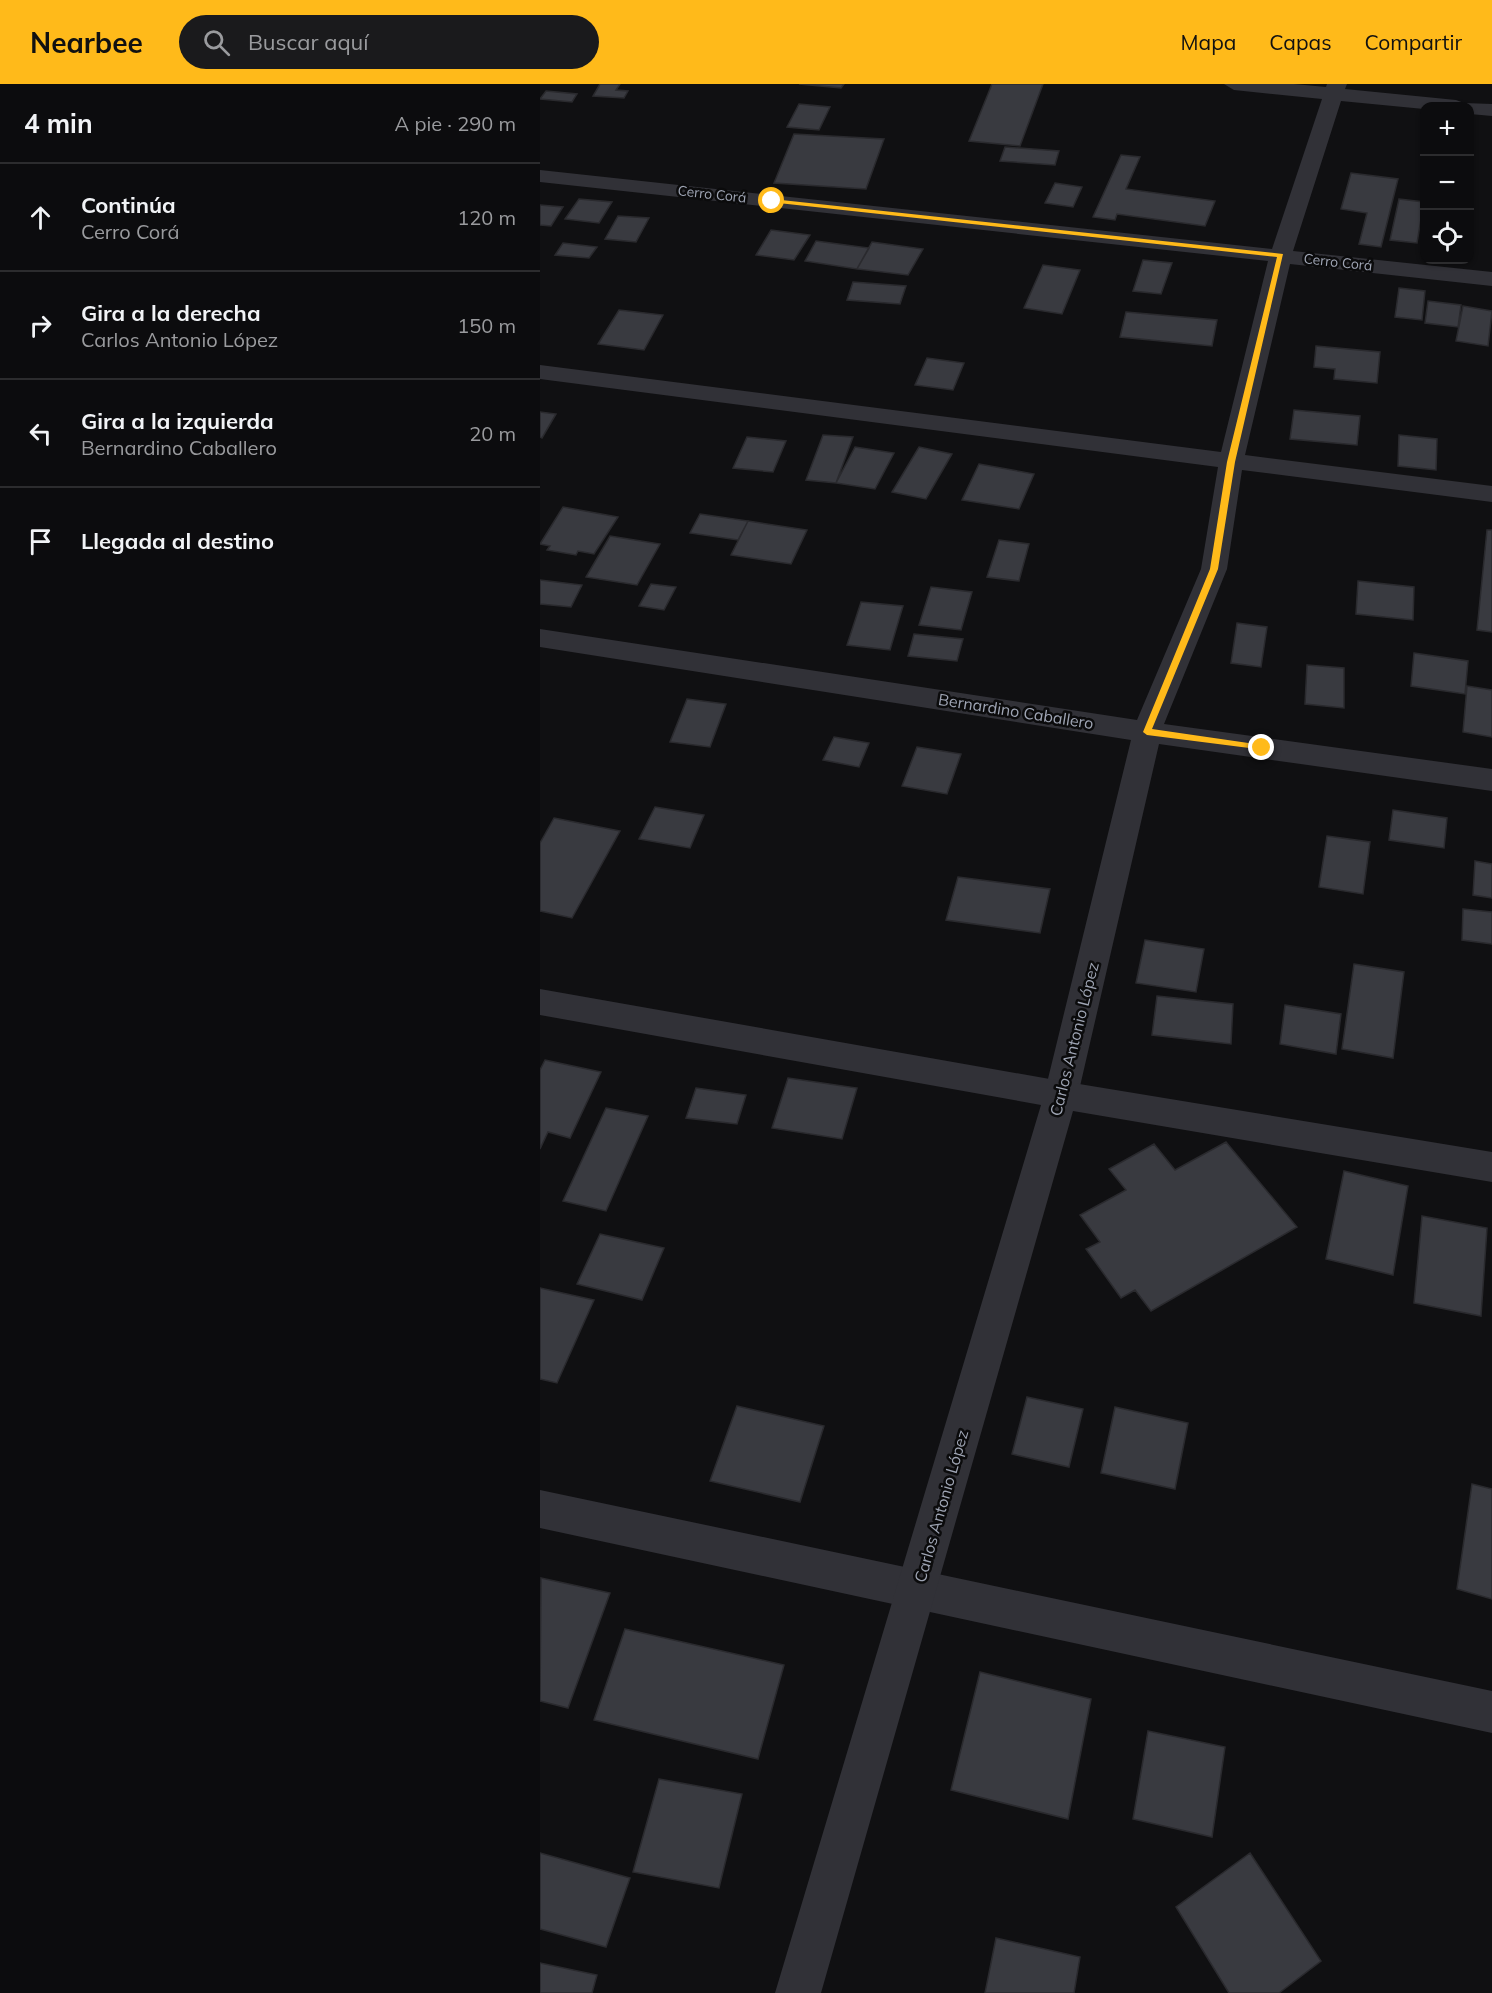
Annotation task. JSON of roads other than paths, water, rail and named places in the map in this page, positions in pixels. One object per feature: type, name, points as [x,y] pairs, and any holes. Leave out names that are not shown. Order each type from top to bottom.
[{"type":"street","points":[[1234,84],[1335,89],[1428,102]]},
{"type":"street","name":"Carlos Antonio López","points":[[798,1993],[1061,1095],[1147,732],[1214,569],[1231,462],[1281,255],[1335,89]]},
{"type":"street","points":[[1474,108],[1492,110]]},
{"type":"street","name":"Cerro Corá","points":[[540,176],[1492,279]]},
{"type":"street","points":[[540,372],[1492,494]]},
{"type":"street","name":"Bernardino Caballero","points":[[540,638],[1147,732],[1492,780]]},
{"type":"street","points":[[540,1002],[1061,1095],[1492,1167]]},
{"type":"street","points":[[540,1509],[1492,1712]]}]
